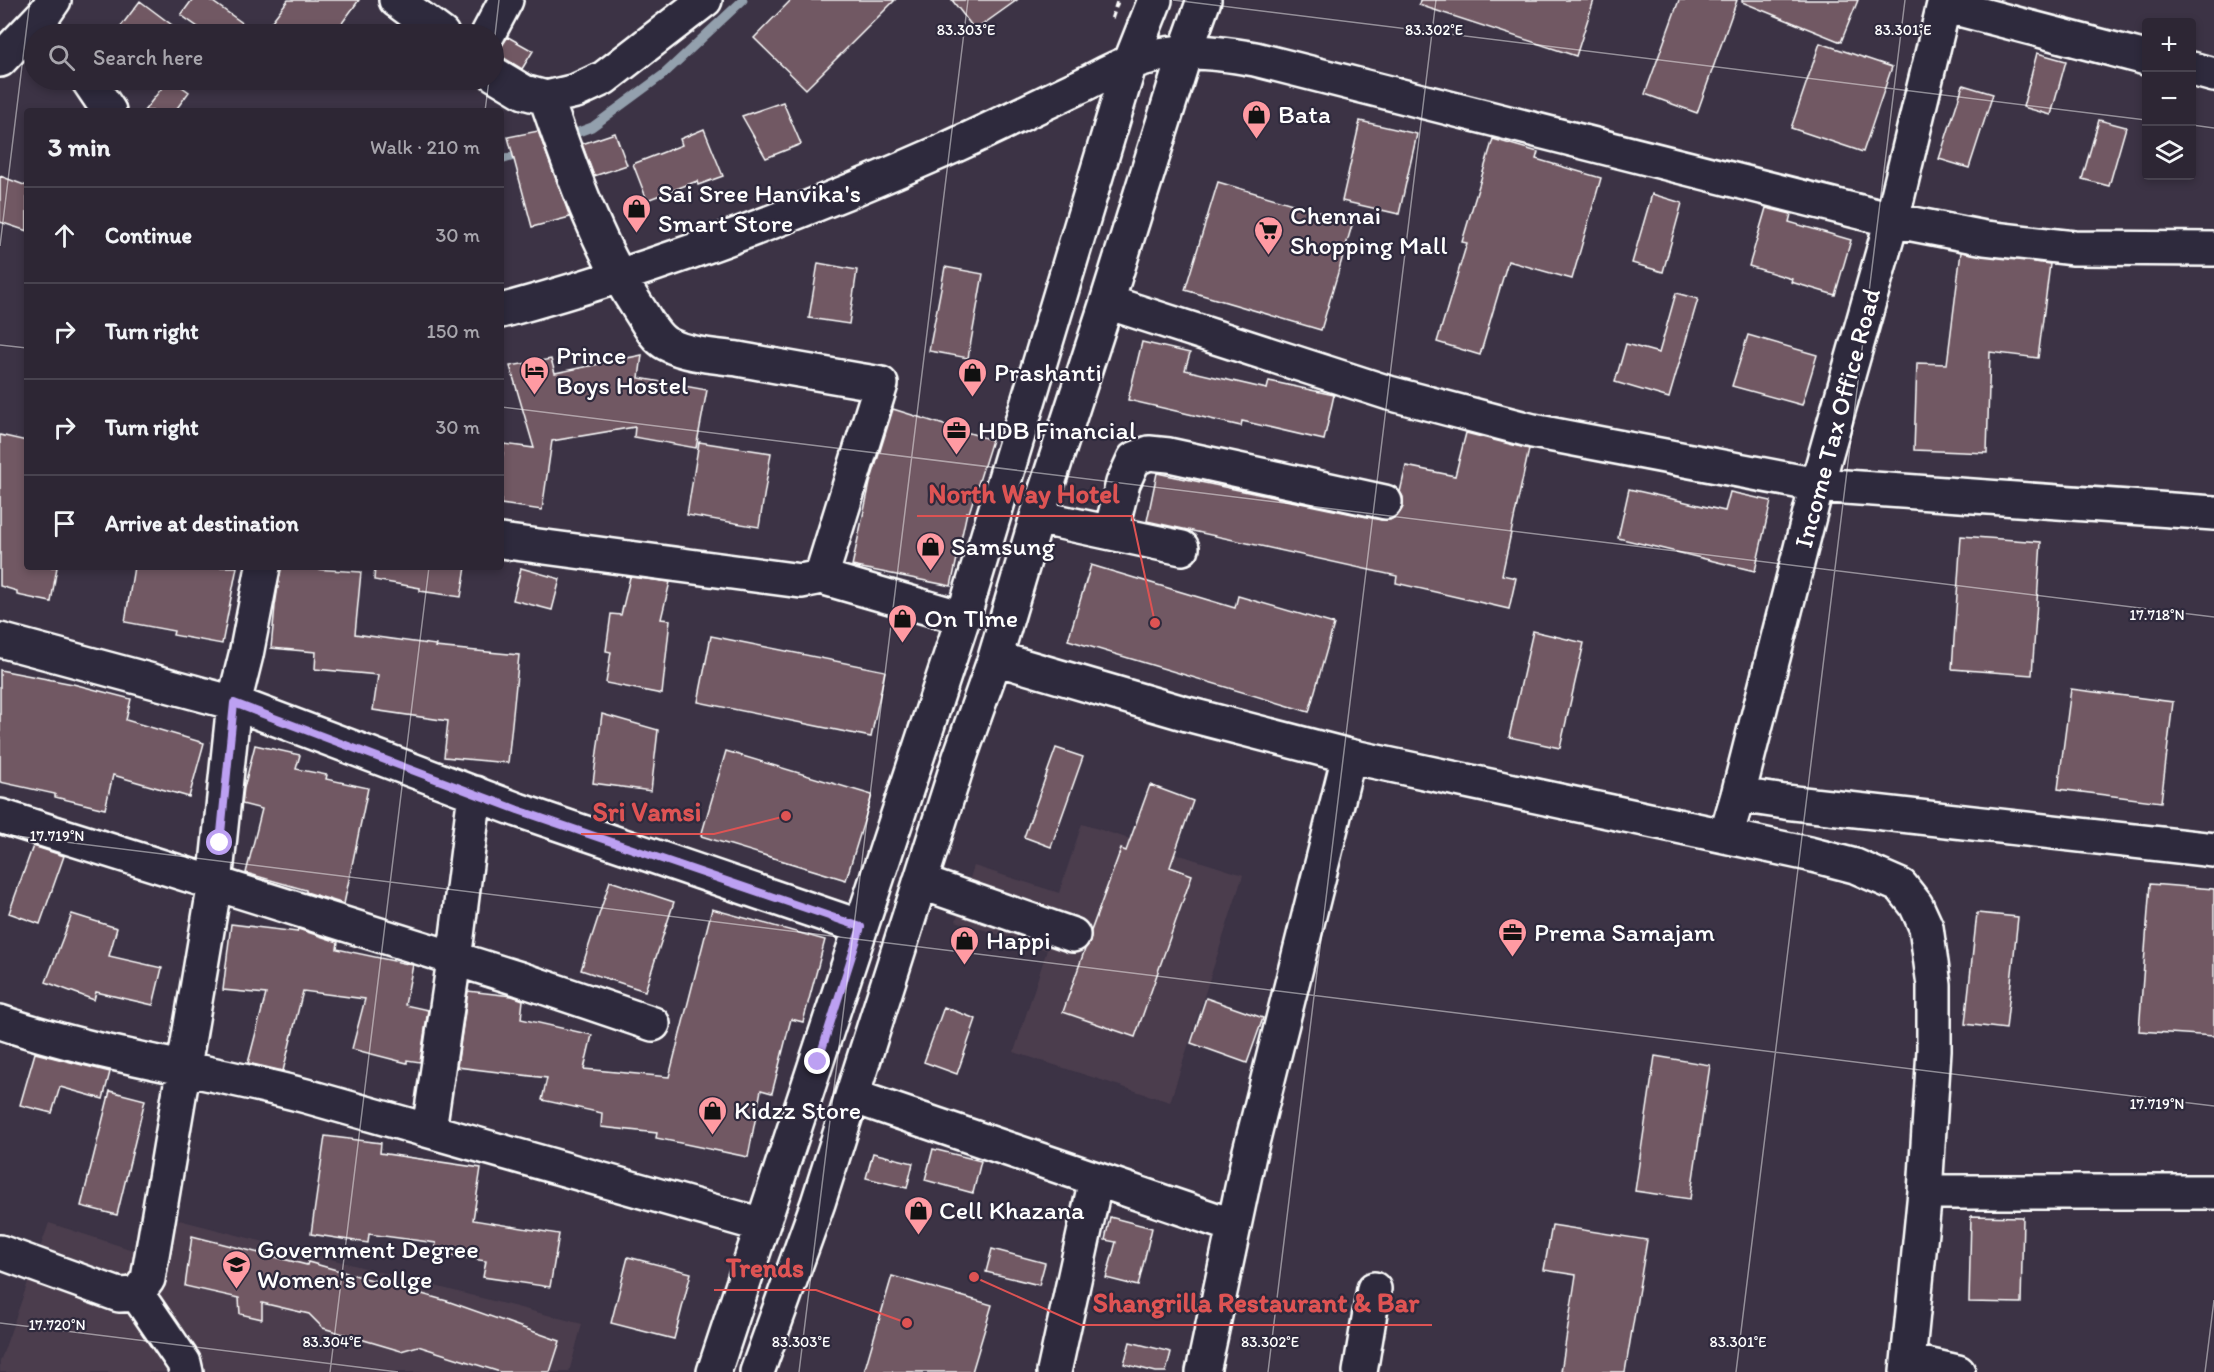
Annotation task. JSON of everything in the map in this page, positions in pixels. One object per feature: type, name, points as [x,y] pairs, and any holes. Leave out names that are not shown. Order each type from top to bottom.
[{"type":"street","points":[[396,0],[428,24]]},
{"type":"street","points":[[493,24],[506,0]]},
{"type":"street","points":[[504,80],[524,92],[546,98],[576,91],[604,78],[705,0]]},
{"type":"street","points":[[714,1372],[963,618],[1130,63],[1155,0]]},
{"type":"street","points":[[757,1372],[818,1203],[1204,0]]},
{"type":"street","points":[[1945,3],[2142,57]]},
{"type":"street","name":"Income Tax Office Road","points":[[1726,836],[1817,485],[1892,220],[1945,3]]},
{"type":"street","points":[[0,60],[24,40]]},
{"type":"street","points":[[504,310],[688,254],[944,150],[1130,63],[1186,51],[1220,53],[1255,59],[1892,220],[1985,238],[2074,248],[2214,249]]},
{"type":"street","points":[[2196,70],[2214,75]]},
{"type":"street","points":[[95,90],[107,108]]},
{"type":"street","points":[[546,98],[598,236],[618,277],[655,333],[665,343],[676,348],[882,384],[821,577]]},
{"type":"street","points":[[1107,302],[1389,393],[1522,428],[1817,485],[2214,513]]},
{"type":"street","points":[[1111,532],[1123,483],[1134,459],[1149,453],[1170,455],[1385,502]]},
{"type":"street","points":[[1037,517],[1182,548]]},
{"type":"street","points":[[504,541],[801,581],[821,577],[963,618]]},
{"type":"street","points":[[137,1294],[148,1279],[185,1068],[215,883],[234,703],[246,656],[262,570]]},
{"type":"street","points":[[0,640],[234,703],[475,793],[861,927]]},
{"type":"street","points":[[994,658],[1187,714],[1350,756],[1726,836],[1855,866],[1901,886],[1916,905],[1926,927],[1934,985],[1934,1050],[1908,1367],[1958,1372]]},
{"type":"street","points":[[1203,1372],[1249,1155],[1350,756]]},
{"type":"street","points":[[429,1130],[475,793]]},
{"type":"street","points":[[1738,795],[2214,850]]},
{"type":"street","points":[[0,816],[520,979],[653,1024]]},
{"type":"street","points":[[920,882],[1073,935]]},
{"type":"street","points":[[0,1022],[90,1048],[244,1079],[762,1224]]},
{"type":"street","points":[[852,1096],[1234,1226]]},
{"type":"street","points":[[1054,1372],[1096,1179]]},
{"type":"street","points":[[1924,1192],[2214,1192]]},
{"type":"street","points":[[0,1252],[119,1295],[137,1294]]},
{"type":"street","points":[[1360,1372],[1374,1289]]},
{"type":"street","points":[[137,1294],[184,1363],[186,1372]]},
{"type":"shaded area","points":[[1082,824],[1243,875],[1170,1102],[1014,1052],[1047,950],[956,921],[974,866],[1059,893]]},
{"type":"shaded area","name":"Government Degree Women's Collge","points":[[156,1214],[582,1324],[569,1372],[0,1372],[0,1362],[49,1223],[142,1253]]},
{"type":"building","points":[[192,0],[210,0],[244,24],[194,24],[181,15]]},
{"type":"building","points":[[288,0],[359,0],[341,24],[270,24]]},
{"type":"building","points":[[791,0],[895,0],[806,89],[754,38]]},
{"type":"building","points":[[952,0],[1017,0],[975,30]]},
{"type":"building","points":[[1420,0],[1594,0],[1576,56],[1419,5]]},
{"type":"building","points":[[1679,0],[1737,0],[1697,113],[1645,94]]},
{"type":"building","points":[[1742,0],[1858,0],[1841,42],[1742,2]]},
{"type":"building","points":[[140,1],[171,24],[123,24]]},
{"type":"building","points":[[508,37],[533,51],[522,69],[504,58],[504,42]]},
{"type":"building","points":[[1820,43],[1892,67],[1863,152],[1791,128]]},
{"type":"building","points":[[2037,53],[2066,61],[2051,115],[2023,107]]},
{"type":"building","points":[[1963,85],[1993,94],[1969,168],[1939,159]]},
{"type":"building","points":[[160,90],[189,92],[177,108],[146,108]]},
{"type":"building","points":[[783,102],[801,144],[766,158],[742,116]]},
{"type":"building","points":[[2099,120],[2126,127],[2109,186],[2082,179]]},
{"type":"building","points":[[1360,121],[1417,134],[1399,214],[1342,201]]},
{"type":"building","points":[[704,129],[723,176],[698,185],[697,181],[647,200],[633,164],[682,145],[680,139]]},
{"type":"building","points":[[538,131],[570,217],[532,227],[508,137]]},
{"type":"building","points":[[615,133],[627,165],[594,176],[582,144]]},
{"type":"building","points":[[1493,139],[1538,152],[1536,159],[1601,178],[1572,279],[1508,261],[1480,355],[1437,342],[1467,243],[1462,242]]},
{"type":"building","points":[[0,176],[24,185],[24,230],[0,222]]},
{"type":"building","name":"Chennai Shopping Mall","points":[[1218,182],[1353,222],[1321,330],[1185,290]]},
{"type":"building","points":[[1652,194],[1682,203],[1663,272],[1632,263]]},
{"type":"building","points":[[1766,208],[1791,214],[1789,222],[1851,240],[1835,295],[1749,266]]},
{"type":"building","points":[[1961,252],[2050,264],[2038,358],[1990,352],[1987,453],[1914,450],[1917,363],[1947,364]]},
{"type":"building","points":[[818,263],[857,270],[849,324],[809,318]]},
{"type":"building","points":[[945,267],[983,274],[968,358],[929,351]]},
{"type":"building","points":[[1676,293],[1698,299],[1669,398],[1615,382],[1626,344],[1659,353]]},
{"type":"building","points":[[1748,335],[1817,355],[1802,405],[1732,386]]},
{"type":"building","points":[[1142,342],[1190,353],[1185,370],[1267,389],[1269,381],[1334,395],[1324,440],[1242,421],[1241,426],[1128,400]]},
{"type":"building","points":[[642,355],[639,378],[707,390],[696,448],[634,437],[635,427],[552,441],[542,510],[504,504],[504,444],[534,448],[510,366],[551,359],[555,373]]},
{"type":"building","points":[[893,409],[992,440],[969,513],[967,512],[951,586],[852,566],[870,483]]},
{"type":"building","points":[[1466,433],[1529,449],[1502,575],[1516,578],[1509,609],[1396,583],[1397,576],[1147,521],[1157,473],[1390,520],[1398,515],[1403,507],[1403,497],[1400,492],[1406,466],[1455,476]]},
{"type":"building","points":[[0,435],[24,440],[24,570],[56,570],[51,602],[17,595],[17,591],[0,586]]},
{"type":"building","points":[[699,442],[771,453],[759,527],[687,515]]},
{"type":"building","points":[[1629,489],[1725,511],[1730,492],[1771,501],[1755,571],[1618,538]]},
{"type":"building","points":[[1961,536],[2041,542],[2032,675],[1952,669]]},
{"type":"building","points":[[1091,565],[1235,608],[1238,596],[1334,624],[1309,712],[1068,640]]},
{"type":"building","points":[[521,568],[560,579],[552,610],[513,600]]},
{"type":"building","points":[[134,570],[236,570],[222,644],[173,635],[174,631],[125,622]]},
{"type":"building","points":[[281,570],[361,572],[355,634],[436,645],[435,647],[519,655],[508,763],[444,757],[448,721],[373,710],[378,675],[315,669],[316,652],[271,648]]},
{"type":"building","points":[[375,570],[466,570],[461,597],[420,591],[420,588],[374,580]]},
{"type":"building","points":[[630,577],[670,582],[661,619],[670,620],[662,694],[606,683],[611,652],[606,651],[611,614],[621,615]]},
{"type":"building","points":[[1533,631],[1584,643],[1560,748],[1509,737]]},
{"type":"building","points":[[711,636],[885,671],[871,737],[698,702]]},
{"type":"building","points":[[0,670],[73,684],[131,699],[126,720],[204,743],[189,797],[113,775],[105,809],[55,797],[55,794],[0,782]]},
{"type":"building","points":[[2071,689],[2173,702],[2161,802],[2058,789]]},
{"type":"building","points":[[602,714],[658,730],[651,791],[593,783]]},
{"type":"building","points":[[255,745],[300,755],[296,769],[327,775],[326,779],[368,788],[344,904],[306,892],[306,890],[246,873],[262,809],[242,804]]},
{"type":"building","points":[[1056,748],[1083,757],[1051,847],[1024,837]]},
{"type":"building","points":[[726,751],[872,795],[846,880],[701,836]]},
{"type":"building","points":[[1150,785],[1193,801],[1170,867],[1192,875],[1135,1037],[1063,1012],[1085,949],[1090,942],[1091,931],[1121,849],[1126,851]]},
{"type":"building","points":[[33,846],[64,856],[40,924],[9,913]]},
{"type":"building","points":[[610,881],[674,902],[645,991],[581,970]]},
{"type":"building","points":[[2150,884],[2214,889],[2214,1036],[2139,1031]]},
{"type":"building","points":[[712,909],[825,940],[803,1022],[791,1019],[772,1093],[761,1090],[748,1157],[656,1138],[657,1133],[601,1127],[602,1113],[542,1100],[547,1078],[457,1067],[468,991],[512,996],[523,1000],[521,1019],[592,1035],[584,1069],[669,1077]]},
{"type":"building","points":[[1977,913],[2018,917],[2006,1029],[1965,1024]]},
{"type":"building","points":[[72,914],[117,928],[109,956],[162,968],[153,1005],[96,992],[94,1000],[46,982]]},
{"type":"building","points":[[231,924],[297,932],[298,929],[338,942],[337,949],[413,965],[405,1005],[428,1010],[420,1062],[407,1060],[407,1063],[352,1049],[365,999],[303,991],[283,1071],[248,1063],[266,994],[223,990]]},
{"type":"building","points":[[1206,998],[1263,1018],[1247,1063],[1191,1043]]},
{"type":"building","points":[[944,1007],[976,1019],[957,1074],[924,1062]]},
{"type":"building","points":[[35,1053],[110,1072],[103,1099],[60,1087],[52,1113],[20,1105]]},
{"type":"building","points":[[1655,1056],[1710,1065],[1690,1199],[1635,1191]]},
{"type":"building","points":[[110,1091],[145,1100],[117,1215],[81,1206]]},
{"type":"building","points":[[325,1136],[381,1143],[380,1153],[481,1168],[473,1220],[559,1234],[550,1287],[483,1277],[486,1261],[434,1253],[436,1243],[369,1234],[368,1243],[311,1234]]},
{"type":"building","points":[[933,1149],[981,1161],[973,1193],[925,1180]]},
{"type":"building","points":[[873,1153],[913,1163],[907,1188],[866,1178]]},
{"type":"building","points":[[1971,1216],[2023,1217],[2021,1303],[1969,1302]]},
{"type":"building","points":[[1110,1217],[1152,1228],[1138,1286],[1106,1278],[1116,1242],[1105,1240]]},
{"type":"building","points":[[1552,1225],[1647,1240],[1625,1372],[1561,1372],[1576,1275],[1544,1270]]},
{"type":"building","points":[[192,1236],[307,1265],[308,1262],[447,1301],[560,1341],[550,1372],[500,1372],[418,1346],[401,1351],[323,1328],[309,1314],[262,1303],[262,1319],[240,1314],[239,1298],[185,1286]]},
{"type":"building","points":[[992,1249],[1045,1263],[1039,1285],[986,1272]]},
{"type":"building","points":[[628,1257],[691,1273],[674,1339],[611,1323]]},
{"type":"building","points":[[892,1276],[992,1305],[972,1372],[864,1372]]},
{"type":"building","points":[[1130,1342],[1171,1352],[1166,1372],[1156,1372],[1124,1364]]},
{"type":"waterway","points":[[565,137],[592,127],[664,74],[743,0]]},
{"type":"waterway","points":[[504,159],[524,153]]},
{"type":"place","name":"Bata","points":[[1257,140]]},
{"type":"place","name":"Sai Sree Hanvika's Smart Store","points":[[637,234]]},
{"type":"place","name":"Chennai Shopping Mall","points":[[1269,256]]},
{"type":"place","name":"Prince Boys Hostel","points":[[535,396]]},
{"type":"place","name":"Prashanti","points":[[973,398]]},
{"type":"place","name":"HDB Financial","points":[[957,456]]},
{"type":"place","name":"Samsung","points":[[930,572]]},
{"type":"place","name":"North Way Hotel","points":[[1155,623]]},
{"type":"place","name":"On TIme","points":[[903,644]]},
{"type":"place","name":"Sri Vamsi","points":[[786,816]]},
{"type":"place","name":"Prema Samajam","points":[[1513,958]]},
{"type":"place","name":"Happi","points":[[965,966]]},
{"type":"place","name":"Kidzz Store","points":[[713,1136]]},
{"type":"place","name":"Cell Khazana","points":[[918,1236]]},
{"type":"place","name":"Shangrilla Restaurant & Bar","points":[[974,1277]]},
{"type":"place","name":"Government Degree Women's Collge","points":[[236,1290]]},
{"type":"place","name":"Trends","points":[[907,1323]]},
{"type":"route","points":[[220,843],[234,703],[335,739],[518,810],[861,927],[818,1062]]}]
